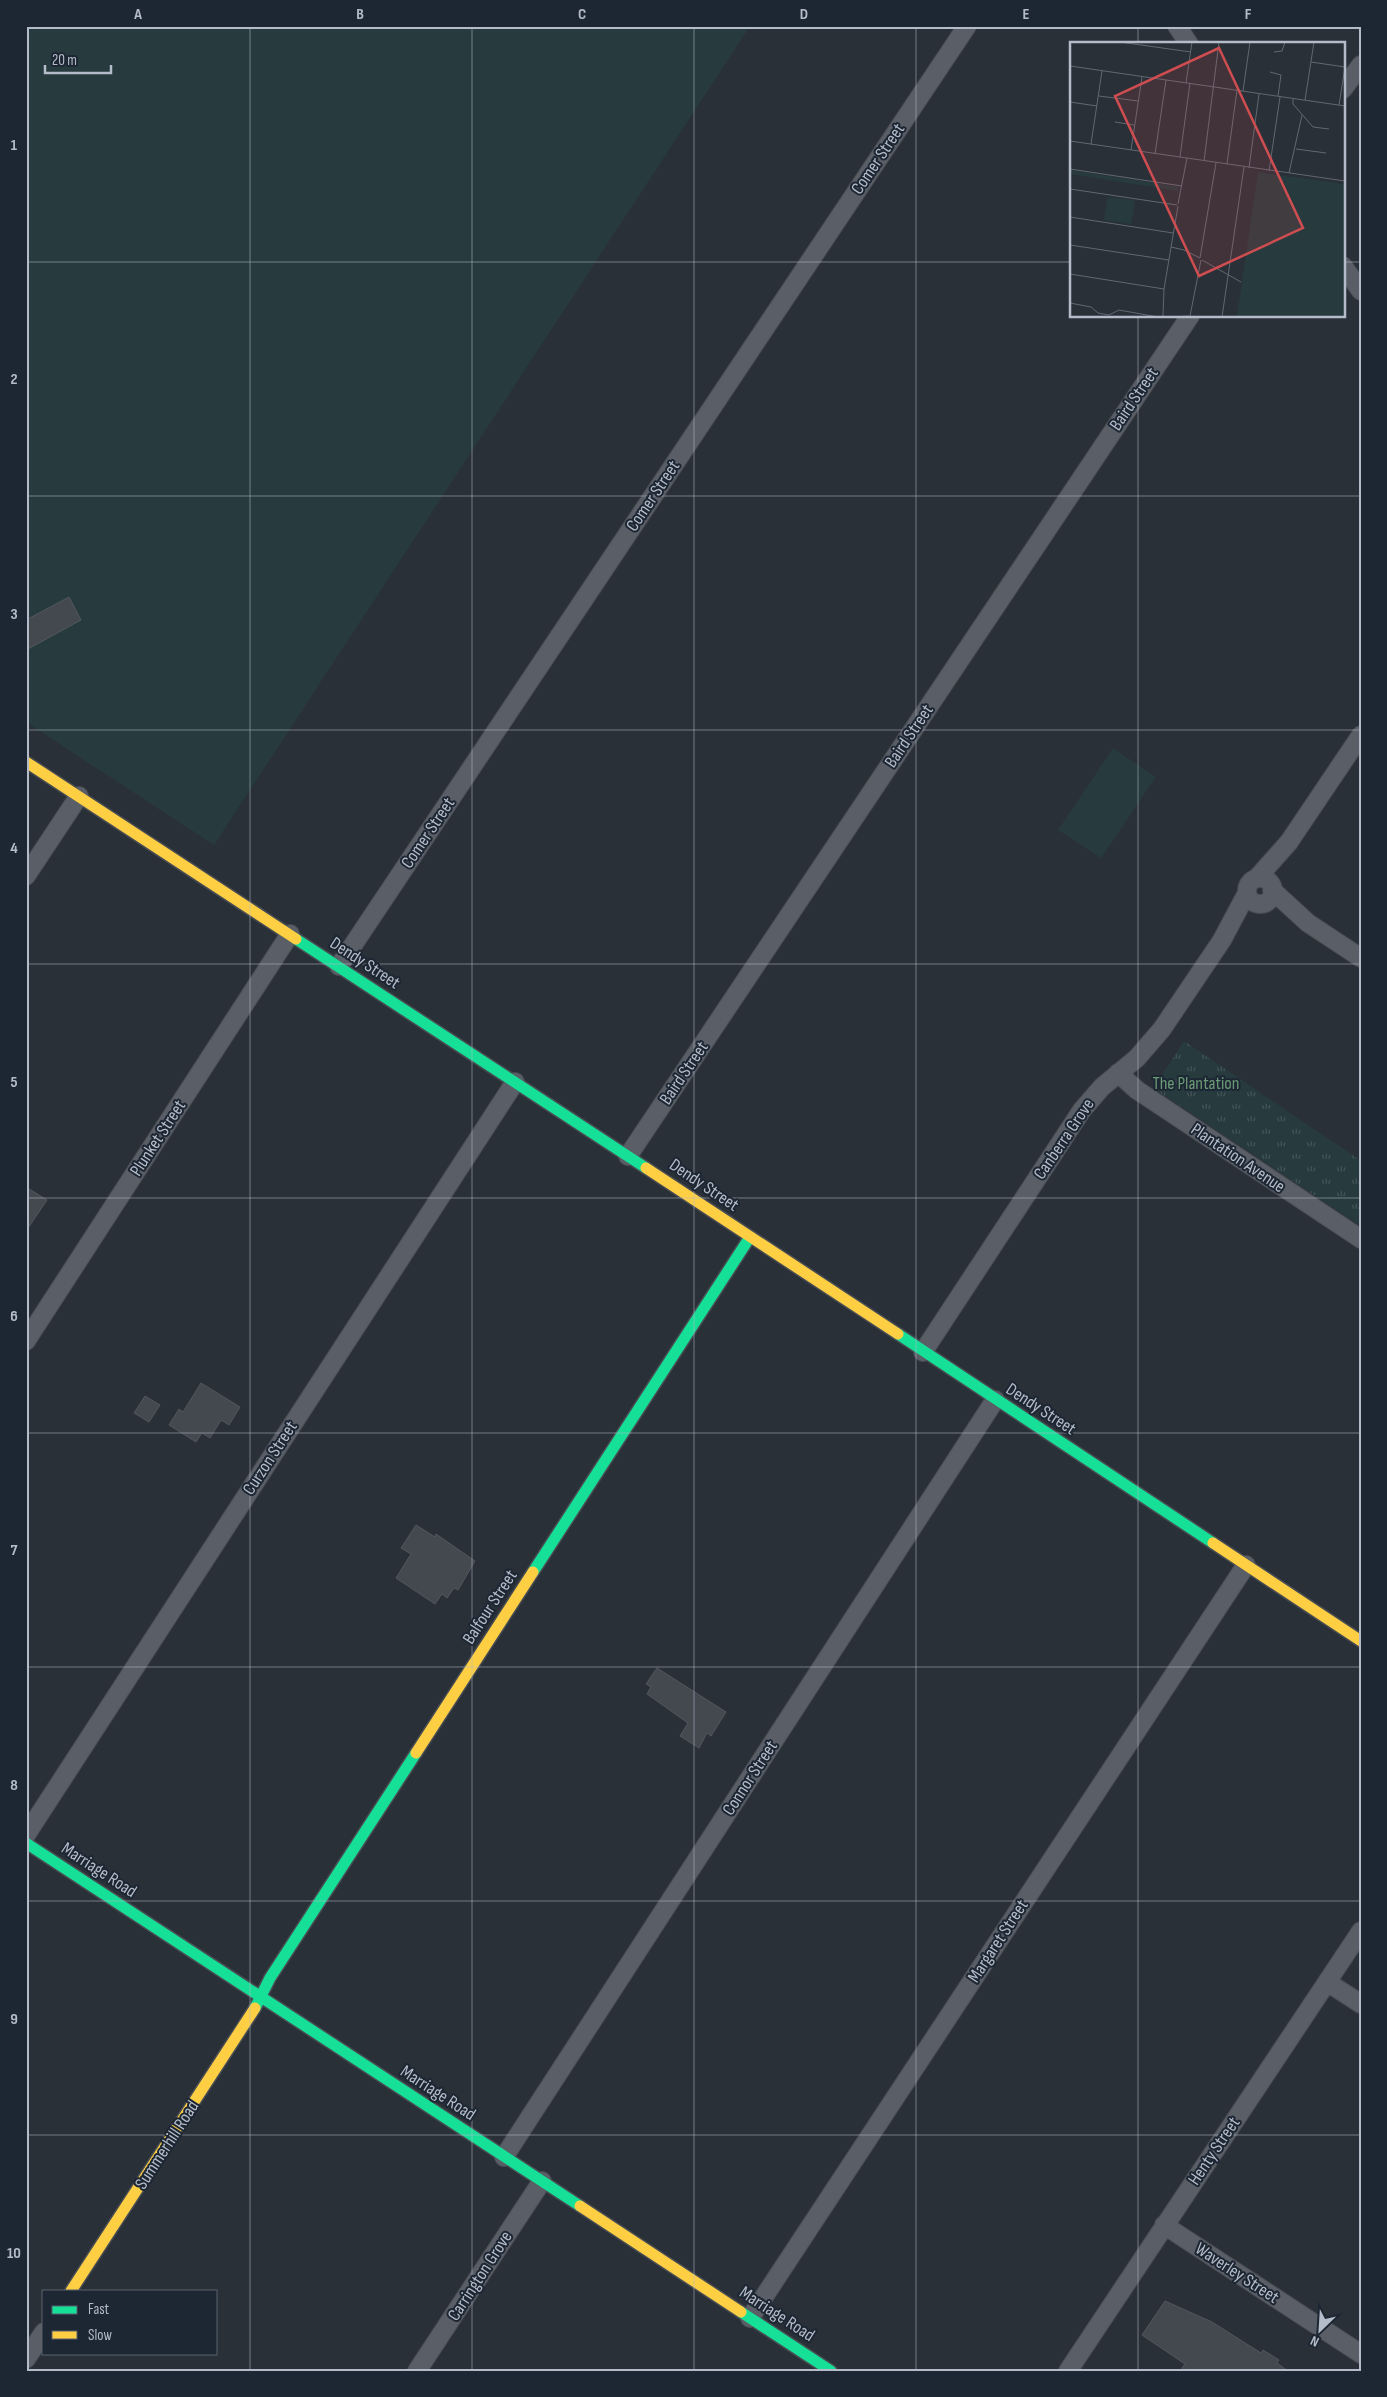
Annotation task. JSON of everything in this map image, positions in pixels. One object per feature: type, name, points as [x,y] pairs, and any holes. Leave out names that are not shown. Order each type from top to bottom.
[{"type":"street","name":"Comer Street","points":[[339,966],[967,26]]},
{"type":"street","points":[[1177,26],[1188,42]]},
{"type":"street","points":[[1344,89],[1361,65]]},
{"type":"street","points":[[1344,267],[1361,292]]},
{"type":"street","name":"Baird Street","points":[[628,1156],[1189,318]]},
{"type":"street","points":[[1256,900],[1271,897],[1267,884],[1289,842],[1361,735]]},
{"type":"street","name":"Dendy Street","points":[[26,762],[628,1156],[1361,1641]]},
{"type":"street","points":[[26,876],[79,796]]},
{"type":"street","points":[[1308,923],[1267,884],[1250,882],[1256,900],[1308,923],[1361,958]]},
{"type":"street","name":"Canberra Grove","points":[[923,1352],[1091,1097],[1149,1046],[1222,940],[1256,900]]},
{"type":"street","name":"Plunket Street","points":[[26,1341],[290,934]]},
{"type":"street","name":"Plantation Avenue","points":[[1118,1073],[1137,1090],[1361,1239]]},
{"type":"street","name":"Curzon Street","points":[[26,1835],[515,1082]]},
{"type":"street","name":"Balfour Street","points":[[261,1998],[275,1971],[750,1237]]},
{"type":"street","name":"Connor Street","points":[[504,2157],[996,1400]]},
{"type":"street","name":"Margaret Street","points":[[750,2318],[1246,1565]]},
{"type":"street","name":"Marriage Road","points":[[26,1843],[831,2371]]},
{"type":"street","name":"Henty Street","points":[[1068,2371],[1361,1931]]},
{"type":"street","points":[[1327,1982],[1361,2004]]},
{"type":"street","name":"Summerhill Road","points":[[72,2290],[261,1998]]},
{"type":"street","name":"Carrington Grove","points":[[417,2371],[542,2181]]},
{"type":"street","name":"Waverley Street","points":[[1164,2225],[1361,2354]]},
{"type":"street","points":[[26,2359],[42,2335]]},
{"type":"green space","points":[[26,26],[750,26],[214,845],[26,722]]},
{"type":"green space","points":[[1113,748],[1156,777],[1101,858],[1058,830]]},
{"type":"green space","name":"The Plantation","points":[[1184,1041],[1361,1161],[1361,1226],[1159,1092],[1155,1086]]},
{"type":"building","points":[[69,597],[81,620],[26,650],[26,620]]},
{"type":"building","points":[[26,1187],[47,1200],[26,1231]]},
{"type":"building","points":[[201,1383],[240,1407],[229,1425],[221,1420],[210,1438],[202,1433],[196,1442],[169,1425],[179,1409],[183,1412]]},
{"type":"building","points":[[145,1396],[160,1405],[149,1422],[134,1413]]},
{"type":"building","points":[[416,1525],[435,1537],[436,1534],[475,1561],[458,1590],[454,1588],[447,1598],[442,1594],[435,1604],[396,1578],[411,1554],[401,1548]]},
{"type":"building","points":[[657,1668],[726,1712],[711,1736],[707,1733],[699,1748],[680,1736],[688,1723],[647,1694],[651,1687],[646,1684]]},
{"type":"building","points":[[1165,2301],[1212,2322],[1261,2353],[1263,2350],[1279,2360],[1277,2363],[1288,2371],[1180,2371],[1185,2364],[1142,2335]]},
{"type":"traffic: fast","points":[[296,939],[646,1168]]},
{"type":"traffic: fast","points":[[533,1572],[750,1237]]},
{"type":"traffic: fast","points":[[898,1334],[1213,1543]]},
{"type":"traffic: fast","points":[[255,2008],[270,1978],[416,1753]]},
{"type":"traffic: fast","points":[[26,1843],[580,2206]]},
{"type":"traffic: fast","points":[[741,2312],[831,2371]]},
{"type":"traffic: slow","points":[[26,762],[296,939]]},
{"type":"traffic: slow","points":[[646,1168],[898,1334]]},
{"type":"traffic: slow","points":[[1213,1543],[1361,1641]]},
{"type":"traffic: slow","points":[[416,1753],[533,1572]]},
{"type":"traffic: slow","points":[[72,2290],[255,2008]]},
{"type":"traffic: slow","points":[[580,2206],[741,2312]]}]
